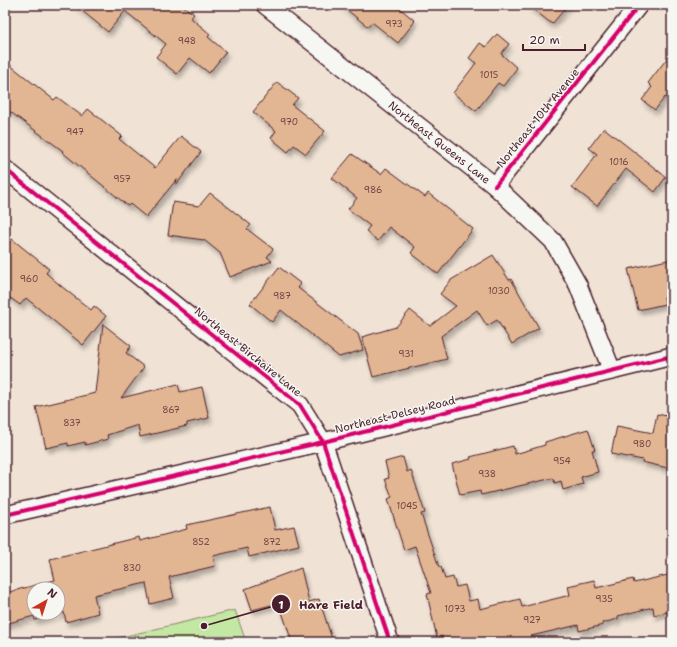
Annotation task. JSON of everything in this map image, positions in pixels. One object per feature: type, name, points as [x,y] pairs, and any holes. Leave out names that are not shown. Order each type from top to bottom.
[{"type":"street","name":"Northeast Queens Lane","points":[[265,5],[495,186],[552,241],[578,285],[612,370]]},
{"type":"street","name":"Northeast 10th Avenue","points":[[495,186],[639,5]]},
{"type":"street","name":"Northeast Birchaire Lane","points":[[5,169],[300,405],[323,442],[390,642]]},
{"type":"street","name":"Northeast Delsey Road","points":[[5,515],[323,442],[672,356]]},
{"type":"green space","points":[[235,610],[246,642],[101,642]]},
{"type":"building","points":[[75,5],[182,5],[194,14],[191,18],[210,34],[208,37],[226,52],[209,73],[190,58],[177,74],[156,57],[166,44],[125,11],[108,32]]},
{"type":"building","points":[[341,5],[396,5],[415,21],[398,43],[372,22],[368,27]]},
{"type":"building","points":[[528,5],[568,5],[552,24]]},
{"type":"building","points":[[497,34],[509,44],[501,54],[517,68],[503,86],[498,83],[476,111],[453,93],[476,63],[469,58],[480,43],[486,47]]},
{"type":"building","points":[[672,52],[672,102],[665,97],[655,110],[642,100],[652,87],[648,83]]},
{"type":"building","points":[[5,61],[54,100],[57,97],[82,116],[88,109],[122,136],[119,139],[155,168],[181,136],[201,152],[176,185],[177,179],[146,217],[130,204],[128,206],[62,152],[63,151],[5,108]]},
{"type":"building","points":[[277,82],[298,98],[292,105],[325,131],[306,154],[294,145],[288,152],[271,138],[276,131],[253,112]]},
{"type":"building","points":[[604,128],[666,177],[655,192],[626,169],[597,206],[572,187],[597,154],[589,148]]},
{"type":"building","points":[[352,154],[381,174],[386,168],[425,197],[428,193],[473,229],[438,274],[411,253],[415,247],[389,227],[378,241],[366,231],[370,226],[348,209],[357,198],[332,178]]},
{"type":"building","points":[[210,193],[251,225],[247,229],[273,249],[267,257],[272,261],[230,277],[220,253],[204,240],[168,235],[173,202],[199,206]]},
{"type":"building","points":[[12,239],[49,269],[46,273],[61,286],[91,310],[94,306],[106,316],[83,345],[26,298],[20,305],[5,294],[5,248]]},
{"type":"building","points":[[493,255],[509,280],[511,279],[539,328],[512,344],[497,320],[487,326],[477,310],[441,336],[447,359],[373,377],[362,337],[396,327],[410,310],[430,326],[456,306],[440,294],[451,280]]},
{"type":"building","points":[[672,259],[672,295],[664,297],[665,304],[638,310],[628,269]]},
{"type":"building","points":[[279,267],[301,284],[298,288],[358,334],[363,350],[339,357],[281,310],[272,322],[250,304]]},
{"type":"building","points":[[103,324],[131,346],[126,353],[144,367],[121,398],[178,384],[180,392],[202,387],[209,418],[187,423],[187,426],[140,437],[138,425],[107,435],[108,439],[85,445],[85,442],[68,446],[68,443],[46,448],[36,407],[95,393]]},
{"type":"building","points":[[657,414],[672,417],[672,469],[642,462],[643,460],[611,454],[617,426],[653,433]]},
{"type":"building","points":[[588,429],[595,450],[592,450],[598,472],[581,477],[583,484],[563,490],[561,481],[555,483],[553,478],[481,495],[480,491],[460,495],[452,464],[471,459],[470,457],[513,446],[515,454],[545,445],[545,442]]},
{"type":"building","points":[[403,457],[407,472],[411,470],[425,513],[421,514],[439,567],[441,567],[445,579],[453,577],[456,587],[465,585],[469,601],[478,599],[480,609],[520,599],[522,607],[570,595],[568,586],[594,580],[596,588],[633,579],[634,583],[672,574],[672,611],[654,615],[653,607],[618,616],[618,619],[602,623],[603,625],[579,631],[578,625],[531,636],[533,642],[444,642],[442,636],[437,638],[427,594],[431,593],[415,546],[404,550],[388,499],[392,497],[385,479],[389,478],[385,462]]},
{"type":"building","points":[[270,507],[275,530],[294,526],[299,545],[249,557],[247,548],[213,556],[215,566],[169,577],[174,598],[150,604],[146,583],[94,595],[98,613],[66,622],[66,581],[51,581],[55,580],[50,559],[139,537],[140,541],[187,529],[186,525]]},
{"type":"building","points":[[301,568],[309,602],[319,599],[333,642],[292,642],[279,603],[252,610],[245,589]]},
{"type":"building","points":[[26,588],[26,618],[5,624],[5,593]]},
{"type":"cycle path","points":[[495,186],[639,5]]},
{"type":"cycle path","points":[[5,169],[300,405],[323,442],[390,642]]},
{"type":"cycle path","points":[[5,515],[323,442],[672,356]]},
{"type":"place","name":"Hare Field","points":[[204,626]]}]
